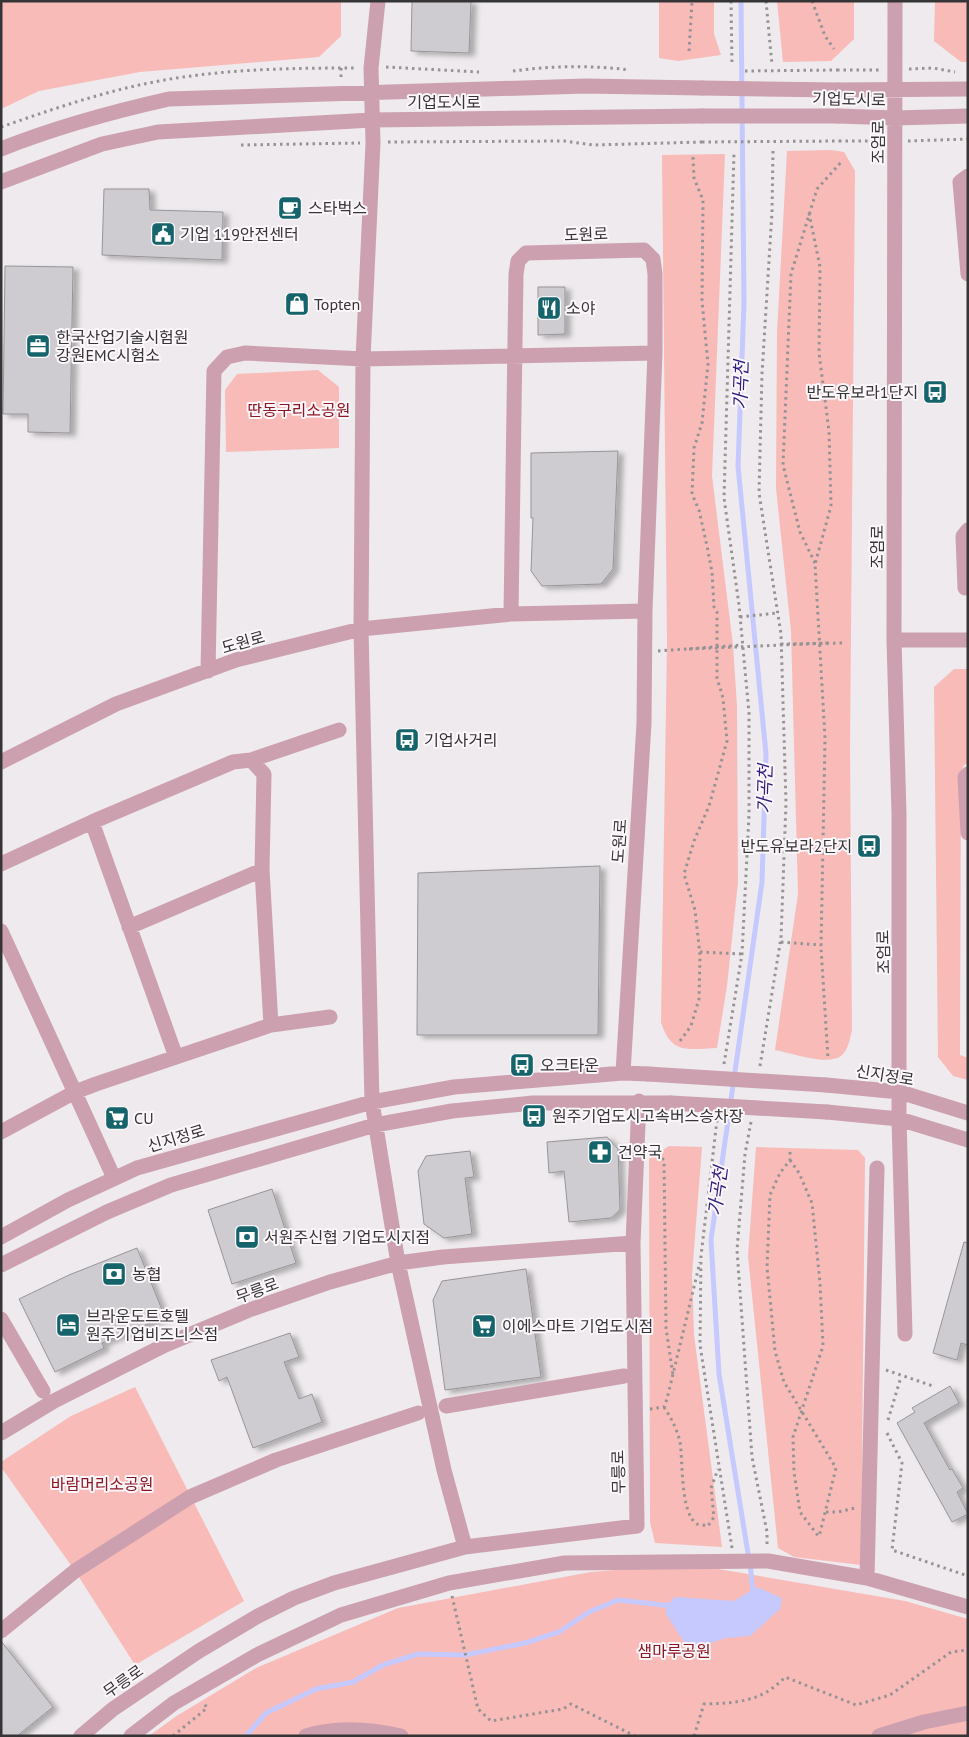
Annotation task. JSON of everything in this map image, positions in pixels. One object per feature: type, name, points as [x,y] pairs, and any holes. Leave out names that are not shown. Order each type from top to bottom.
[{"type":"street","points":[[378,1],[372,68],[372,120],[363,359],[361,629],[372,1102],[374,1125],[398,1263],[444,1470],[465,1547]]},
{"type":"street","name":"조엄로","points":[[895,1],[894,640],[899,843],[899,1119],[905,1334]]},
{"type":"street","name":"기업도시로","points":[[1,149],[43,132],[104,113],[169,99],[620,86],[895,91],[968,89]]},
{"type":"street","name":"기업도시로","points":[[1,182],[102,144],[158,132],[372,120],[702,116],[895,118],[968,116]]},
{"type":"street","points":[[968,176],[960,182],[968,274]]},
{"type":"street","name":"도원로","points":[[511,614],[516,274],[518,261],[526,253],[644,250],[653,259],[655,274],[655,353],[645,611],[644,723],[623,1073]]},
{"type":"street","points":[[208,671],[214,371],[226,356],[245,353],[363,359],[655,353]]},
{"type":"street","points":[[965,588],[963,536],[968,530]]},
{"type":"street","name":"도원로","points":[[1,762],[116,704],[236,660],[361,629],[511,614],[645,611]]},
{"type":"street","points":[[894,640],[968,640]]},
{"type":"street","points":[[1,864],[92,822],[234,762],[251,760],[339,730]]},
{"type":"street","points":[[251,760],[264,774],[262,870],[271,1025]]},
{"type":"street","points":[[968,774],[965,777],[968,834]]},
{"type":"street","points":[[92,822],[176,1057]]},
{"type":"street","points":[[129,926],[262,870]]},
{"type":"street","points":[[1,931],[114,1178]]},
{"type":"street","points":[[1,1132],[75,1092],[271,1025],[330,1017]]},
{"type":"street","name":"신지정로","points":[[1,1237],[38,1215],[114,1178],[207,1147],[372,1102],[454,1087],[623,1073],[648,1074],[826,1085],[900,1092],[968,1113]]},
{"type":"street","points":[[1,1265],[107,1212],[171,1185],[374,1125],[452,1111],[533,1103],[639,1101],[827,1112],[899,1119],[968,1140]]},
{"type":"street","name":"무릉로","points":[[80,1736],[113,1709],[165,1674],[258,1616],[294,1598],[334,1583],[465,1547],[637,1526],[632,1243],[639,1101]]},
{"type":"street","points":[[867,1578],[877,1168]]},
{"type":"street","name":"무릉로","points":[[1,1433],[54,1400],[164,1344],[249,1310],[330,1282],[398,1263],[443,1257],[632,1243]]},
{"type":"street","points":[[1,1319],[43,1391]]},
{"type":"street","points":[[446,1406],[624,1376]]},
{"type":"street","points":[[1,1631],[75,1571],[190,1497],[276,1460],[418,1413]]},
{"type":"street","points":[[131,1736],[174,1703],[257,1655],[341,1615],[449,1583],[565,1563],[768,1561],[867,1578],[968,1607]]},
{"type":"street","points":[[879,1736],[924,1722],[968,1713]]},
{"type":"street","points":[[306,1736],[318,1732],[368,1729],[401,1736]]},
{"type":"path","points":[[689,51],[692,1]]},
{"type":"path","points":[[731,1],[732,66]]},
{"type":"path","points":[[766,1],[772,65]]},
{"type":"path","points":[[812,1],[825,36],[834,49]]},
{"type":"path","points":[[933,68],[963,72]]},
{"type":"path","points":[[740,72],[859,69]]},
{"type":"path","points":[[932,140],[968,139]]},
{"type":"path","points":[[407,141],[564,141],[593,145],[858,141]]},
{"type":"path","points":[[234,145],[340,143]]},
{"type":"path","points":[[759,1071],[781,942],[786,803],[781,644],[759,493],[762,374],[772,212],[773,151]]},
{"type":"path","points":[[734,152],[724,498],[740,614],[777,613]]},
{"type":"path","points":[[680,1041],[691,1026],[699,999],[700,952],[695,910],[684,874],[694,841],[709,806],[727,741],[723,698],[717,678],[717,612],[714,607],[712,572],[699,510],[692,494],[694,448],[702,423],[708,364],[702,301],[703,200],[694,178],[693,157]]},
{"type":"path","points":[[815,564],[800,532],[783,465],[791,274],[817,189],[843,160]]},
{"type":"path","points":[[809,213],[820,267],[819,353],[829,432],[831,506],[815,564],[818,643],[825,738],[821,945],[828,1058]]},
{"type":"path","points":[[658,651],[829,643]]},
{"type":"path","points":[[781,644],[846,643]]},
{"type":"path","points":[[690,649],[718,645],[742,645]]},
{"type":"path","points":[[781,942],[821,945]]},
{"type":"path","points":[[700,952],[742,954]]},
{"type":"path","points":[[752,1117],[745,1154],[737,1250],[752,1457],[766,1532],[768,1561]]},
{"type":"path","points":[[645,1144],[664,1160],[666,1328],[673,1375]]},
{"type":"path","points":[[790,1152],[790,1160],[799,1173],[812,1203],[820,1283],[823,1346],[800,1411],[793,1437],[794,1472],[800,1512],[819,1537],[836,1468],[800,1411],[784,1382],[775,1351],[767,1267],[770,1194],[780,1174],[790,1160]]},
{"type":"path","points":[[701,1256],[664,1407],[674,1422],[680,1444],[682,1484],[690,1517],[697,1524],[708,1526],[714,1516],[710,1499],[711,1488],[719,1467]]},
{"type":"path","points":[[872,1365],[933,1386]]},
{"type":"path","points":[[901,1376],[885,1429],[902,1463],[892,1550],[968,1576]]},
{"type":"path","points":[[643,1410],[664,1407]]},
{"type":"path","points":[[826,1512],[838,1512],[869,1504]]},
{"type":"path","points":[[451,1591],[478,1709],[491,1721],[563,1709],[571,1704],[635,1736]]},
{"type":"path","points":[[694,1736],[704,1704],[738,1703],[773,1691],[785,1677],[856,1705],[890,1695],[951,1652],[968,1650]]},
{"type":"path","points":[[173,1736],[207,1708],[201,1699]]},
{"type":"green space","points":[[1,1],[341,1],[341,36],[319,57],[140,72],[39,91],[1,109]]},
{"type":"green space","points":[[659,1],[714,1],[714,34],[721,55],[678,61],[659,58]]},
{"type":"green space","points":[[777,1],[854,1],[854,39],[831,61],[783,62]]},
{"type":"green space","points":[[935,1],[968,1],[968,62],[961,62],[934,41]]},
{"type":"green space","points":[[831,150],[844,152],[855,171],[850,747],[852,1030],[843,1054],[835,1059],[827,1060],[775,1050],[798,894],[791,631],[776,488],[777,332],[787,151]]},
{"type":"green space","points":[[725,154],[712,476],[733,645],[737,706],[738,882],[727,986],[717,1048],[689,1049],[675,1045],[665,1033],[661,1022],[667,643],[662,155]]},
{"type":"green space","name":"딴동구리소공원","points":[[318,370],[339,387],[339,448],[226,452],[225,390],[237,374]]},
{"type":"green space","points":[[954,669],[968,669],[968,765],[965,764],[961,771],[960,1055],[968,1058],[968,1080],[953,1076],[938,1057],[934,687]]},
{"type":"green space","points":[[669,1146],[702,1147],[692,1275],[694,1335],[722,1547],[655,1543],[650,1522],[649,1159]]},
{"type":"green space","points":[[756,1147],[858,1150],[865,1158],[861,1565],[794,1557],[778,1548],[748,1256]]},
{"type":"green space","name":"바람머리소공원","points":[[135,1387],[244,1601],[135,1665],[75,1571],[1,1467],[1,1462],[71,1416]]},
{"type":"green space","name":"샘마루공원","points":[[689,1564],[905,1601],[968,1619],[968,1736],[149,1736],[175,1717],[256,1668],[398,1608],[591,1572]]},
{"type":"water","points":[[757,1587],[782,1598],[780,1609],[750,1636],[726,1638],[689,1650],[666,1614],[666,1606],[675,1597],[734,1601]]},
{"type":"building","points":[[412,1],[471,1],[469,53],[411,51]]},
{"type":"building","name":"기업 119안전센터","points":[[104,189],[149,189],[150,210],[223,212],[222,260],[102,255]]},
{"type":"building","points":[[5,266],[73,267],[70,433],[28,432],[28,414],[3,414]]},
{"type":"building","points":[[538,287],[565,287],[565,334],[538,335]]},
{"type":"building","points":[[618,451],[613,569],[601,584],[542,586],[531,571],[533,518],[531,518],[531,453]]},
{"type":"building","points":[[600,866],[598,1035],[417,1035],[418,873]]},
{"type":"building","points":[[607,1137],[618,1149],[620,1210],[611,1218],[569,1222],[564,1171],[549,1173],[547,1142]]},
{"type":"building","points":[[470,1151],[474,1177],[465,1178],[472,1234],[444,1238],[424,1224],[418,1171],[426,1156]]},
{"type":"building","points":[[272,1189],[296,1263],[232,1284],[208,1210]]},
{"type":"building","points":[[964,1242],[968,1243],[968,1345],[961,1343],[957,1360],[933,1353]]},
{"type":"building","points":[[137,1248],[165,1317],[102,1343],[104,1348],[55,1372],[19,1299],[69,1275]]},
{"type":"building","points":[[526,1269],[541,1377],[445,1390],[433,1300],[442,1281]]},
{"type":"building","points":[[290,1333],[299,1357],[284,1362],[299,1399],[312,1394],[322,1422],[253,1448],[227,1377],[219,1381],[211,1360]]},
{"type":"building","points":[[950,1386],[959,1403],[924,1423],[950,1470],[952,1469],[963,1488],[957,1492],[968,1514],[952,1522],[897,1423],[915,1412],[912,1408]]},
{"type":"building","points":[[1,1641],[53,1707],[17,1736],[1,1736]]},
{"type":"waterway","name":"가곡천","points":[[741,1],[744,303],[738,466],[766,754],[762,882],[711,1240],[719,1374],[751,1572],[753,1595]]},
{"type":"waterway","points":[[246,1736],[266,1713],[316,1689],[353,1682],[383,1665],[418,1654],[465,1655],[525,1643],[559,1632],[589,1612],[618,1600],[672,1606]]},
{"type":"place","name":"스타벅스","points":[[290,208]]},
{"type":"place","name":"기업 119안전센터","points":[[163,234]]},
{"type":"place","name":"Topten","points":[[297,304]]},
{"type":"place","name":"소야","points":[[549,308]]},
{"type":"place","name":"한국산업기술시험원 강원EMC시험소","points":[[38,346]]},
{"type":"place","name":"반도유보라1단지","points":[[935,392]]},
{"type":"place","name":"기업사거리","points":[[407,740]]},
{"type":"place","name":"반도유보라2단지","points":[[869,846]]},
{"type":"place","name":"오크타운","points":[[522,1065]]},
{"type":"place","name":"원주기업도시고속버스승차장","points":[[534,1116]]},
{"type":"place","name":"CU","points":[[117,1118]]},
{"type":"place","name":"건약국","points":[[600,1152]]},
{"type":"place","name":"서원주신협 기업도시지점","points":[[247,1237]]},
{"type":"place","name":"농협","points":[[114,1274]]},
{"type":"place","name":"브라운도트호텔 원주기업비즈니스점","points":[[68,1325]]},
{"type":"place","name":"이에스마트 기업도시점","points":[[484,1326]]}]
